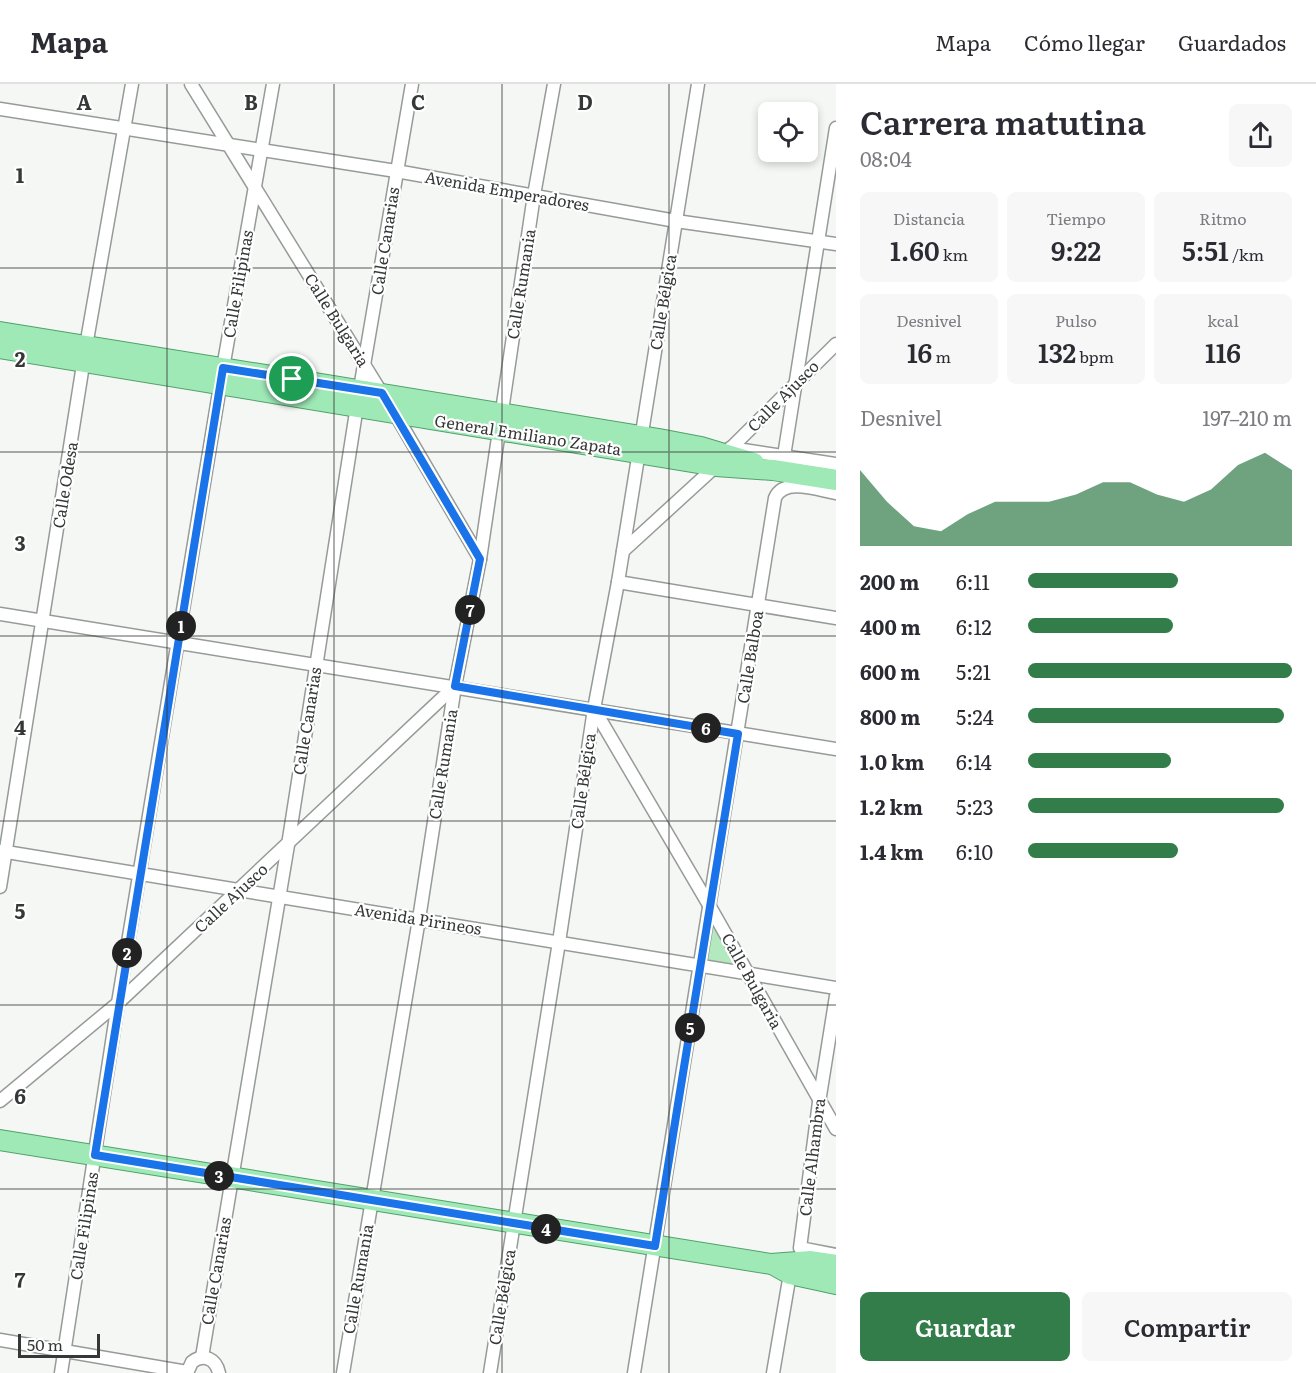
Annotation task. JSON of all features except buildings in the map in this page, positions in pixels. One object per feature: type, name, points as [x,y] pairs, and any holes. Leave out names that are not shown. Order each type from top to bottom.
[{"type":"main road","name":"General Emiliano Zapata","points":[[0,332],[85,354]]},
{"type":"main road","name":"General Emiliano Zapata","points":[[0,348],[85,354],[359,398],[394,412],[500,421]]},
{"type":"main road","name":"General Emiliano Zapata","points":[[359,398],[382,393],[500,421],[640,445],[716,466],[779,463]]},
{"type":"main road","name":"General Emiliano Zapata","points":[[640,445],[701,447],[779,463],[836,480]]},
{"type":"main road","points":[[0,1140],[771,1264],[811,1261],[836,1266]]},
{"type":"main road","points":[[794,1262],[836,1284]]},
{"type":"street","name":"Calle Odesa","points":[[0,887],[3,851],[132,84]]},
{"type":"street","name":"Calle Bulgaria","points":[[191,84],[394,412],[480,559]]},
{"type":"street","name":"Calle Filipinas","points":[[61,1373],[118,1003],[273,84]]},
{"type":"street","name":"Calle Canarias","points":[[202,1357],[412,84]]},
{"type":"street","name":"Calle Rumania","points":[[343,1373],[419,919],[455,686],[480,559],[534,195],[554,84]]},
{"type":"street","name":"Calle Bélgica","points":[[490,1373],[560,942],[594,709],[618,582],[698,84]]},
{"type":"street","name":"Avenida Emperadores","points":[[0,109],[396,171],[676,221],[836,244]]},
{"type":"street","points":[[779,463],[795,384],[836,128]]},
{"type":"street","name":"Calle Ajusco","points":[[731,448],[836,344]]},
{"type":"street","name":"General Emiliano Zapata","points":[[701,447],[731,448],[779,463],[836,464]]},
{"type":"street","points":[[623,551],[716,466]]},
{"type":"street","name":"Calle Balboa","points":[[634,1373],[775,498],[781,489],[794,486],[836,493]]},
{"type":"street","points":[[618,582],[836,618]]},
{"type":"street","points":[[0,614],[836,749]]},
{"type":"street","name":"Calle Ajusco","points":[[0,1101],[118,1003],[455,686]]},
{"type":"street","name":"Calle Bulgaria","points":[[594,709],[836,1129]]},
{"type":"street","name":"Avenida Pirineos","points":[[3,851],[836,988]]},
{"type":"street","name":"Calle Alhambra","points":[[773,1373],[794,1262],[836,996]]},
{"type":"street","points":[[794,1262],[836,1255]]},
{"type":"street","points":[[0,1340],[187,1372],[192,1362],[202,1357],[212,1360],[219,1373]]},
{"type":"green space","points":[[709,906],[747,973],[700,964]]},
{"type":"route","points":[[223,368],[292,379],[382,393],[480,559],[455,686],[738,734],[655,1246],[95,1155],[223,368]]}]
